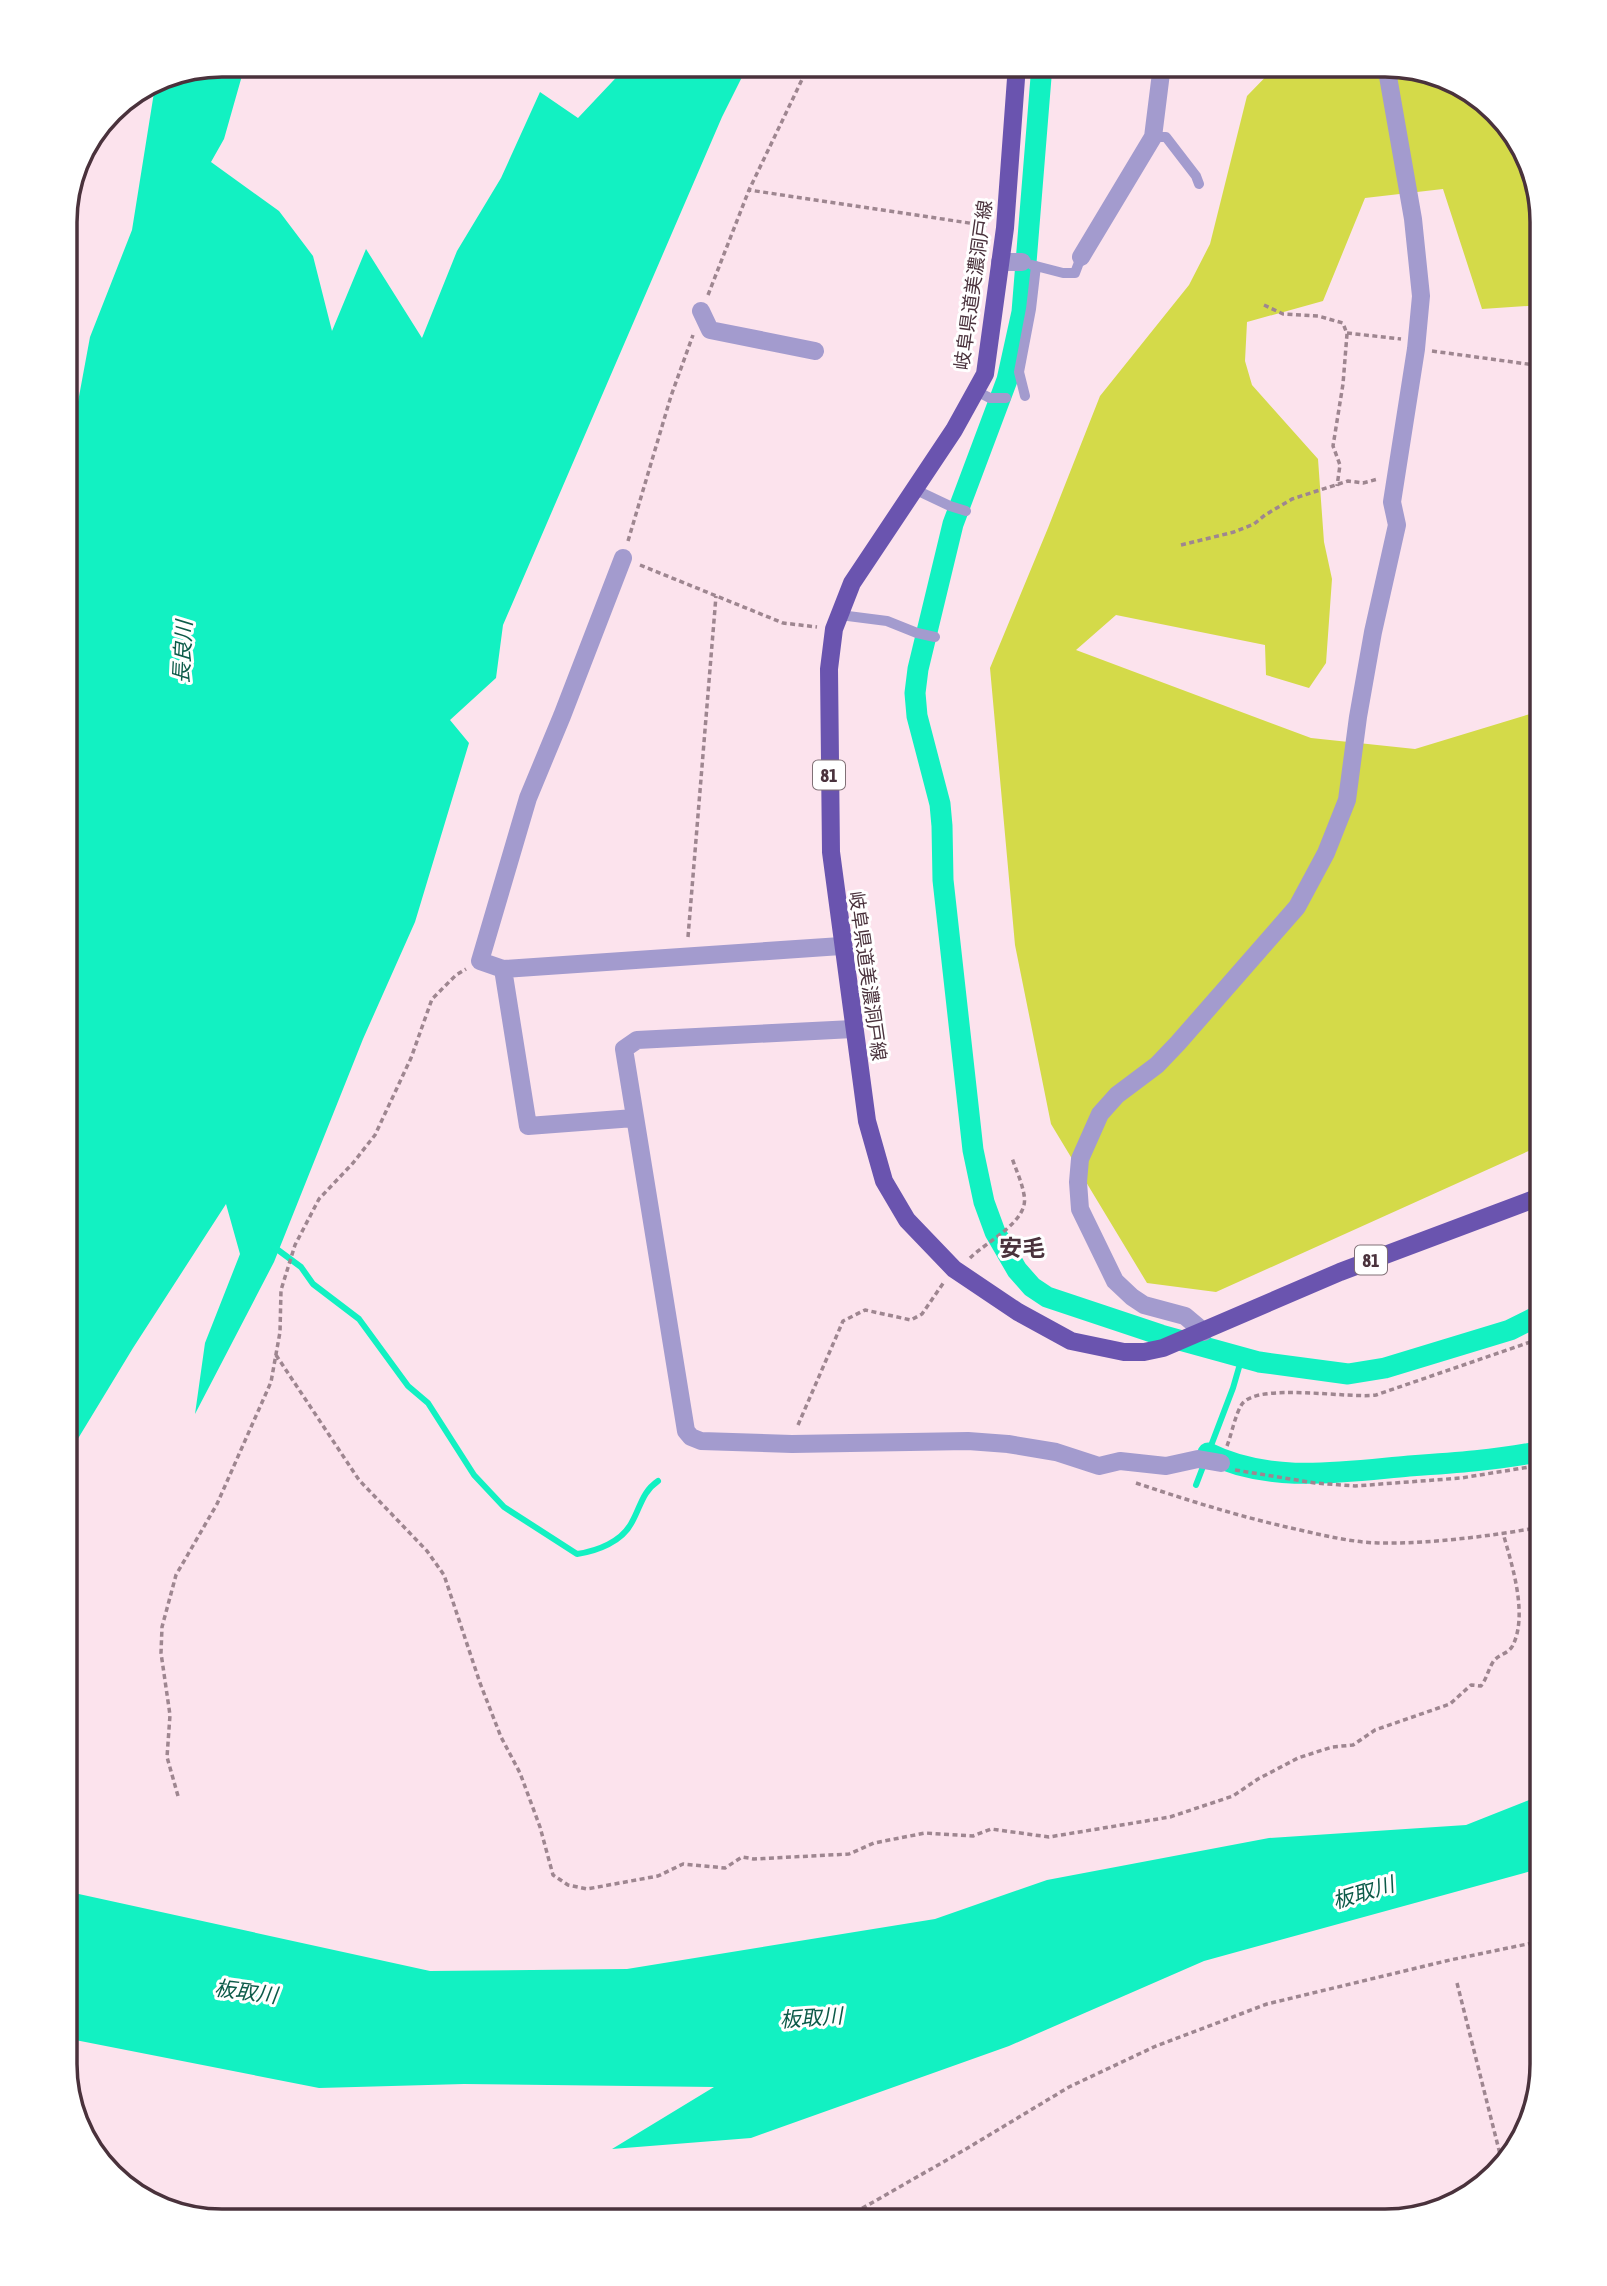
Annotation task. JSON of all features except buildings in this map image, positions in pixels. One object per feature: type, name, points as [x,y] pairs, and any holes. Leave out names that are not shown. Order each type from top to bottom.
[{"type":"main road","name":"岐阜県道美濃洞戸線","points":[[1016,77],[1005,228],[983,395],[954,430],[852,583],[837,622],[829,669],[830,840],[841,946],[867,1121],[884,1181],[907,1220],[956,1270],[1018,1312],[1071,1341],[1124,1352],[1163,1348],[1340,1272],[1530,1201]]},
{"type":"street","points":[[1081,257],[1153,136],[1160,77]]},
{"type":"street","points":[[1199,1333],[1185,1316],[1144,1305],[1115,1281],[1080,1209],[1077,1182],[1080,1159],[1100,1114],[1117,1096],[1157,1065],[1178,1043],[1297,907],[1326,853],[1347,800],[1373,632],[1397,525],[1392,502],[1417,345],[1421,296],[1413,219],[1388,77]]},
{"type":"street","points":[[1000,262],[1029,264]]},
{"type":"street","points":[[701,311],[710,330],[815,351]]},
{"type":"street","points":[[623,558],[528,798],[480,961],[503,969],[841,946]]},
{"type":"street","points":[[503,969],[528,1126],[634,1118]]},
{"type":"street","points":[[853,1029],[637,1040],[624,1049],[686,1431],[691,1437],[701,1441],[792,1444],[968,1441],[1056,1452],[1099,1465],[1120,1461],[1166,1466],[1198,1459],[1221,1463]]},
{"type":"lane","points":[[1153,136],[1166,137],[1196,176],[1199,184]]},
{"type":"lane","points":[[1024,396],[1019,372],[1031,309],[1029,264],[1063,273],[1075,273],[1081,257]]},
{"type":"lane","points":[[983,395],[1006,398]]},
{"type":"lane","points":[[914,489],[950,506],[966,510]]},
{"type":"lane","points":[[837,622],[887,621],[917,634],[935,637]]},
{"type":"path","points":[[803,77],[750,190],[701,311],[671,396],[623,558],[783,624],[837,622]]},
{"type":"path","points":[[750,190],[1005,228]]},
{"type":"path","points":[[1264,305],[1283,314],[1318,316],[1343,323],[1347,333],[1343,384],[1333,446],[1340,465],[1337,486]]},
{"type":"path","points":[[1347,333],[1530,364]]},
{"type":"path","points":[[1181,545],[1234,532],[1254,524],[1292,499],[1348,481],[1363,483],[1397,472]]},
{"type":"path","points":[[685,957],[716,596]]},
{"type":"path","points":[[178,1796],[167,1756],[170,1715],[161,1653],[162,1627],[176,1575],[217,1504],[271,1382],[280,1332],[281,1290],[295,1245],[319,1199],[375,1135],[411,1058],[432,999],[456,975],[480,961]]},
{"type":"path","points":[[792,1444],[843,1321],[864,1310],[911,1320],[922,1314],[956,1270],[1020,1217],[1025,1208],[1025,1196],[1012,1158]]},
{"type":"path","points":[[1530,1342],[1376,1395],[1364,1397],[1308,1392],[1253,1396],[1242,1404],[1221,1463],[1227,1469],[1315,1483],[1355,1486],[1461,1478],[1530,1467]]},
{"type":"path","points":[[276,1355],[359,1480],[427,1551],[443,1574],[480,1683],[501,1737],[520,1773],[540,1827],[553,1875],[568,1885],[587,1889],[659,1876],[683,1864],[725,1868],[742,1857],[754,1859],[849,1854],[874,1843],[925,1833],[973,1836],[991,1829],[1049,1837],[1170,1817],[1233,1796],[1298,1758],[1332,1747],[1353,1745],[1375,1730],[1450,1704],[1471,1685],[1481,1686],[1496,1658],[1510,1651],[1515,1643],[1518,1625],[1520,1603],[1503,1533]]},
{"type":"path","points":[[1135,1482],[1198,1504],[1256,1520],[1342,1539],[1379,1543],[1530,1529]]},
{"type":"path","points":[[861,2209],[1069,2087],[1156,2046],[1266,2004],[1450,1959],[1530,1943]]},
{"type":"path","points":[[1457,1983],[1500,2152]]},
{"type":"shaded area","points":[[1265,77],[1394,77],[1431,85],[1465,101],[1481,113],[1500,134],[1511,150],[1525,185],[1530,222],[1530,306],[1482,309],[1443,189],[1365,198],[1323,301],[1247,322],[1245,361],[1252,385],[1318,459],[1324,542],[1332,579],[1326,663],[1309,688],[1266,675],[1265,645],[1116,615],[1076,650],[1311,738],[1415,749],[1530,714],[1530,1150],[1216,1292],[1147,1283],[1051,1124],[1015,945],[990,668],[1100,396],[1189,285],[1210,244],[1247,96]]},
{"type":"water","name":"長良川","points":[[242,77],[224,139],[211,162],[279,211],[313,256],[332,331],[366,249],[422,338],[457,251],[501,178],[540,92],[578,118],[617,77],[742,77],[722,117],[503,625],[496,678],[450,720],[469,743],[415,922],[363,1039],[274,1262],[195,1414],[205,1343],[240,1254],[226,1204],[77,1440],[77,407],[90,337],[132,230],[154,94],[194,80]]},
{"type":"water","name":"板取川","points":[[1530,1800],[1530,1871],[1204,1961],[1009,2046],[751,2138],[612,2149],[714,2087],[464,2084],[319,2088],[77,2040],[77,1894],[430,1971],[627,1969],[935,1919],[1047,1880],[1269,1838],[1466,1825]]},
{"type":"waterway","points":[[1041,77],[1022,312],[1007,380],[953,524],[918,669],[915,693],[917,716],[940,804],[943,880],[973,1150],[984,1202],[995,1232],[1017,1270],[1032,1287],[1047,1297],[1161,1335],[1259,1362],[1348,1374],[1385,1368],[1510,1330],[1530,1320]]},
{"type":"waterway","points":[[274,1247],[301,1267],[313,1284],[359,1319],[408,1386],[428,1403],[474,1475],[504,1507],[577,1554],[601,1548],[622,1535],[628,1529],[645,1495],[658,1481]]},
{"type":"waterway","points":[[1196,1485],[1242,1357]]},
{"type":"waterway","points":[[1208,1453],[1256,1469],[1307,1473],[1476,1461],[1530,1453]]},
{"type":"district","name":"安毛","points":[[1022,1248]]}]
